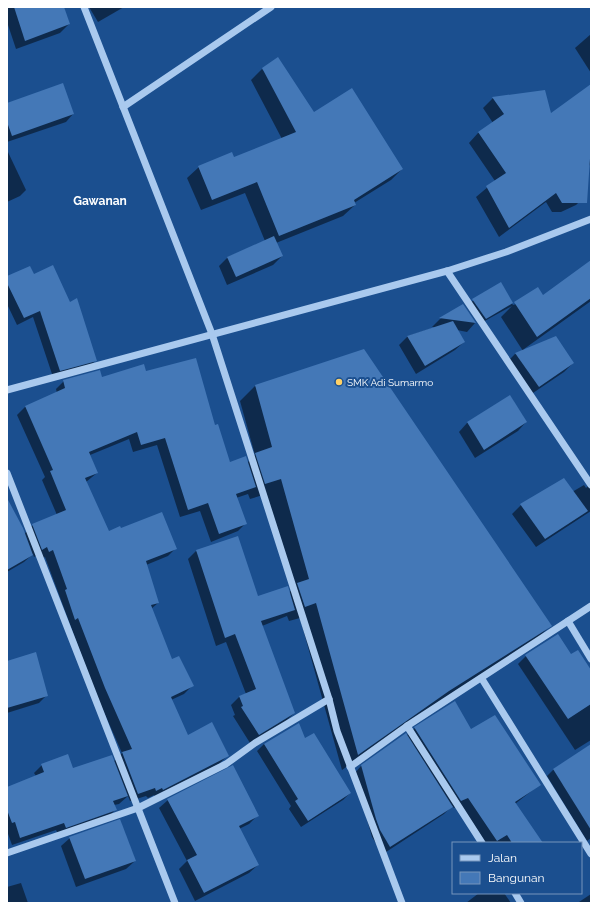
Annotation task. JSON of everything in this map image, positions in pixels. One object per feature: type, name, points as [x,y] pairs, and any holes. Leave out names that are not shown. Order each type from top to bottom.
[{"type":"street","points":[[84,7],[212,334],[329,700],[337,730],[402,903]]},
{"type":"street","points":[[123,107],[271,7]]},
{"type":"street","points":[[7,390],[447,271],[506,252],[591,219]]},
{"type":"street","points":[[447,271],[591,485]]},
{"type":"street","points":[[7,473],[175,903]]},
{"type":"street","points":[[350,767],[407,726],[482,679],[591,606]]},
{"type":"street","points":[[568,621],[591,659]]},
{"type":"street","points":[[482,679],[591,854]]},
{"type":"street","points":[[7,853],[138,808],[226,764],[255,743],[329,700]]},
{"type":"street","points":[[407,726],[481,842]]},
{"type":"street","points":[[515,894],[521,903]]},
{"type":"building","points":[[14,7],[64,7],[70,24],[25,41]]},
{"type":"building","points":[[278,57],[314,112],[352,88],[403,169],[354,200],[356,205],[279,236],[257,182],[212,200],[198,166],[232,152],[234,157],[296,132],[262,68]]},
{"type":"building","points":[[63,83],[74,114],[12,136],[7,122],[7,103]]},
{"type":"building","points":[[591,84],[591,144],[587,203],[562,203],[556,193],[509,228],[486,186],[506,173],[478,132],[504,114],[492,97],[545,90],[551,113]]},
{"type":"building","points":[[274,236],[283,256],[236,277],[227,257]]},
{"type":"building","points":[[591,260],[591,298],[537,337],[514,302],[538,287],[543,295]]},
{"type":"building","points":[[53,265],[70,302],[77,298],[97,361],[60,371],[40,311],[24,318],[7,283],[7,276],[30,266],[34,274]]},
{"type":"building","points":[[501,282],[513,303],[486,319],[472,299]]},
{"type":"building","points":[[463,304],[476,323],[439,318]]},
{"type":"building","points":[[453,321],[465,342],[425,366],[407,336]]},
{"type":"building","points":[[556,336],[574,363],[539,387],[515,353]]},
{"type":"building","points":[[364,349],[552,626],[449,691],[358,755],[316,603],[305,607],[297,583],[309,579],[281,479],[265,484],[255,453],[272,447],[255,385]]},
{"type":"building","points":[[196,358],[215,425],[218,424],[230,462],[246,456],[256,487],[236,494],[247,524],[219,534],[208,503],[188,510],[165,438],[141,445],[137,432],[89,452],[98,473],[85,478],[109,531],[120,526],[121,528],[162,512],[177,549],[146,561],[159,603],[151,605],[172,659],[179,656],[194,686],[171,697],[188,735],[212,722],[229,756],[163,790],[162,788],[156,791],[155,788],[138,794],[122,752],[132,749],[105,688],[78,618],[75,620],[65,590],[67,589],[53,550],[49,552],[47,547],[42,550],[32,524],[66,510],[50,471],[53,470],[25,406],[65,388],[63,380],[100,370],[102,377],[144,364],[146,371]]},
{"type":"building","points":[[510,395],[527,422],[484,450],[467,422]]},
{"type":"building","points":[[564,478],[588,511],[545,539],[520,504]]},
{"type":"building","points":[[7,498],[23,528],[33,555],[7,570]]},
{"type":"building","points":[[238,536],[258,596],[288,586],[295,610],[261,621],[295,713],[259,735],[241,707],[243,706],[239,696],[256,689],[235,634],[225,638],[196,550]]},
{"type":"building","points":[[558,634],[571,654],[578,650],[591,670],[591,704],[568,719],[525,655]]},
{"type":"building","points":[[36,652],[48,696],[7,708],[7,661]]},
{"type":"building","points":[[455,701],[471,729],[495,715],[541,785],[515,802],[542,842],[511,842],[507,835],[497,841],[468,798],[461,801],[414,727]]},
{"type":"building","points":[[299,723],[305,738],[314,733],[351,793],[308,821],[295,801],[298,799],[264,744]]},
{"type":"building","points":[[406,733],[453,807],[390,847],[380,830],[376,819],[361,765]]},
{"type":"building","points":[[591,744],[591,830],[553,769]]},
{"type":"building","points":[[68,754],[73,768],[112,755],[128,796],[113,801],[117,810],[66,828],[64,823],[20,838],[15,822],[12,823],[7,810],[7,787],[44,772],[41,764]]},
{"type":"building","points":[[233,765],[259,816],[239,826],[259,865],[204,893],[187,860],[197,855],[167,799]]},
{"type":"building","points":[[120,819],[136,861],[85,879],[69,837]]},
{"type":"place","name":"SMK Adi Sumarmo","points":[[339,382]]},
{"type":"district","name":"Gawanan","points":[[100,201]]}]
